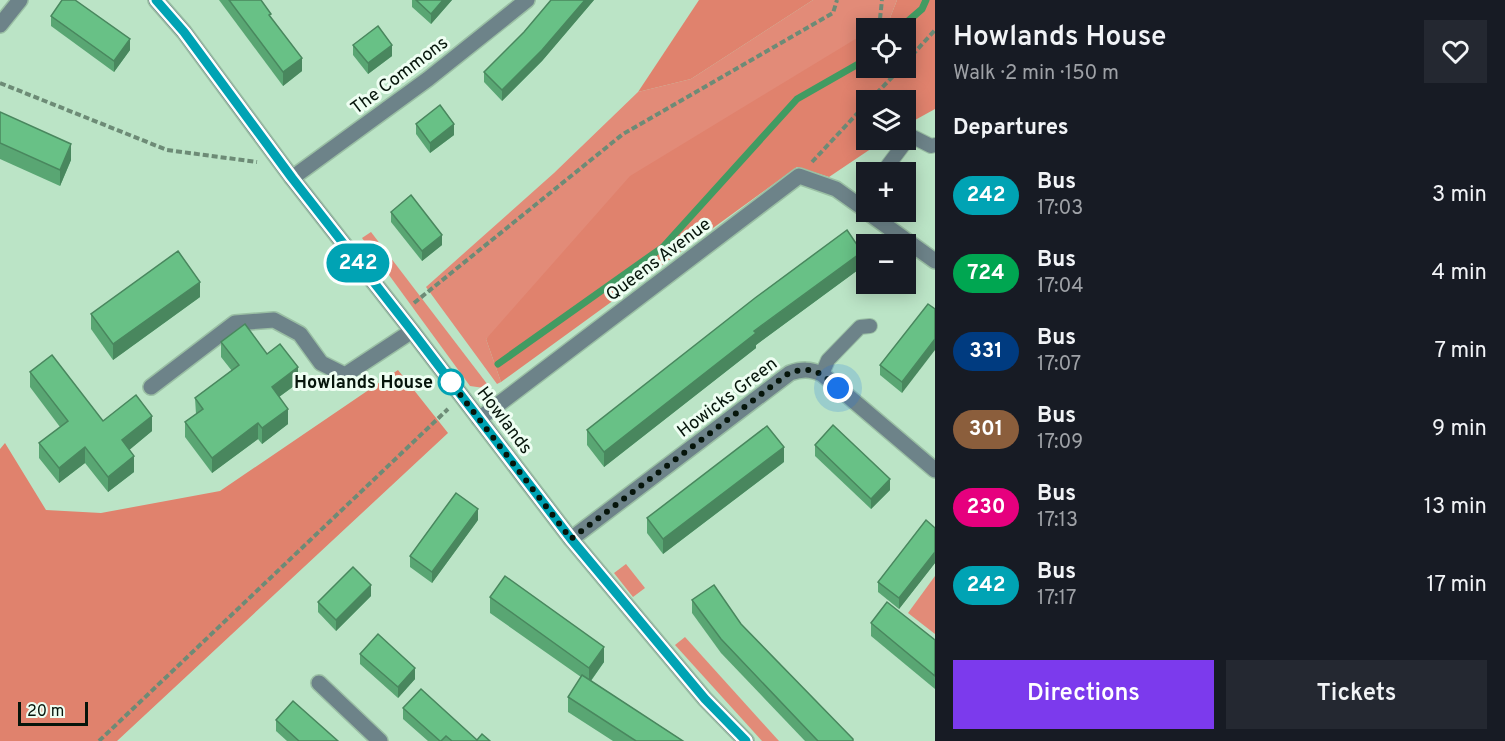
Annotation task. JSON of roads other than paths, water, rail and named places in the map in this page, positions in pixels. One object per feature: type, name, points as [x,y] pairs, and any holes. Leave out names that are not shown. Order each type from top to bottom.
[{"type":"street","points":[[0,25],[20,0]]},
{"type":"street","name":"Howlands","points":[[156,0],[184,32],[288,172],[571,539],[705,699],[746,741]]},
{"type":"street","name":"The Commons","points":[[288,172],[428,80],[526,0]]},
{"type":"street","name":"Queens Avenue","points":[[479,419],[799,176],[836,189],[856,203]]},
{"type":"street","points":[[882,222],[935,261]]},
{"type":"street","points":[[151,387],[235,323],[274,320],[300,334],[321,363],[345,375],[412,331]]},
{"type":"street","name":"Howicks Green","points":[[571,539],[789,373],[801,369],[814,370],[822,374]]},
{"type":"street","points":[[822,374],[935,470]]},
{"type":"street","points":[[319,683],[380,741]]},
{"type":"lane","points":[[890,162],[904,144],[913,137],[931,146],[935,145]]},
{"type":"lane","points":[[822,374],[828,360],[860,327],[870,326]]},
{"type":"waterway","points":[[912,18],[922,9],[926,0]]},
{"type":"waterway","points":[[498,364],[663,247],[797,99],[856,65]]},
{"type":"place","name":"Howlands House","points":[[451,382]]}]
